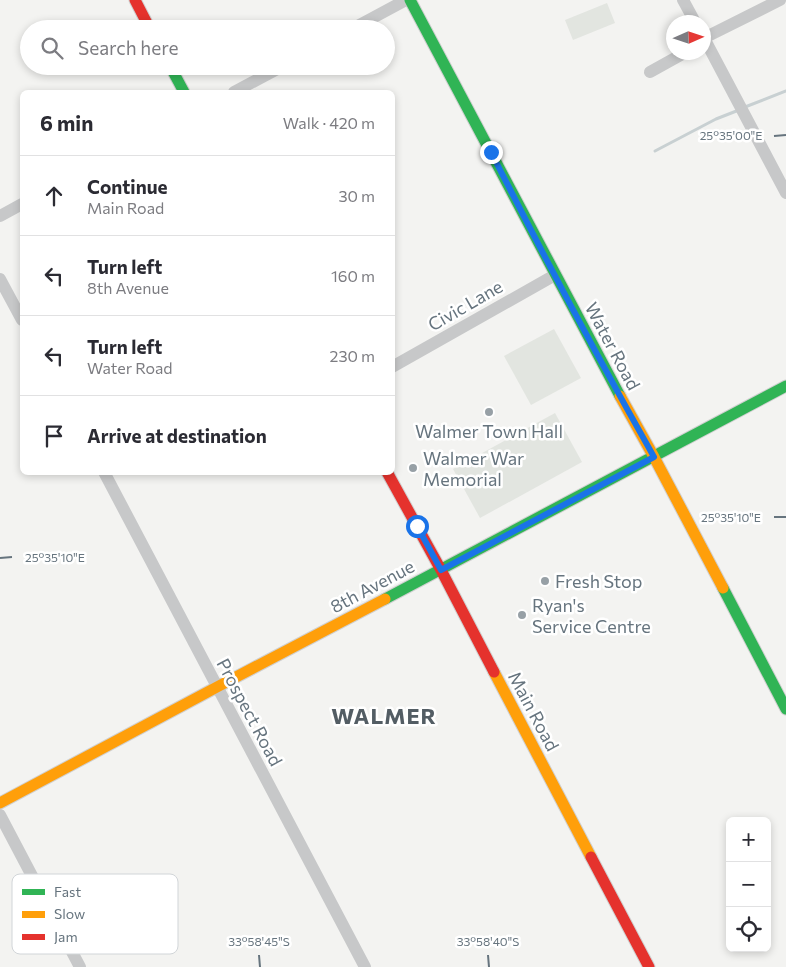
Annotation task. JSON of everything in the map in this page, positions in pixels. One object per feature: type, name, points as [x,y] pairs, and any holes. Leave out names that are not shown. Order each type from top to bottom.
[{"type":"street","points":[[135,0],[145,20]]},
{"type":"street","points":[[369,20],[406,0]]},
{"type":"street","name":"Water Road","points":[[410,0],[786,709]]},
{"type":"street","points":[[683,0],[691,15]]},
{"type":"street","points":[[711,36],[780,0]]},
{"type":"street","points":[[711,53],[786,193]]},
{"type":"street","points":[[650,72],[672,60]]},
{"type":"street","points":[[175,75],[183,90]]},
{"type":"street","points":[[238,90],[266,75]]},
{"type":"street","points":[[0,216],[20,205]]},
{"type":"street","name":"Civic Lane","points":[[395,365],[555,275]]},
{"type":"street","points":[[0,279],[20,316]]},
{"type":"street","name":"8th Avenue","points":[[0,803],[786,386]]},
{"type":"street","name":"Prospect Road","points":[[106,475],[365,967]]},
{"type":"street","name":"Main Road","points":[[389,475],[441,570],[649,967]]},
{"type":"street","points":[[0,815],[31,874]]},
{"type":"street","points":[[73,954],[80,967]]},
{"type":"shaded area","points":[[607,3],[615,23],[573,40],[565,20]]},
{"type":"shaded area","points":[[554,329],[581,378],[531,405],[504,356]]},
{"type":"shaded area","points":[[555,413],[582,462],[480,518],[453,469]]},
{"type":"waterway","points":[[745,107],[786,91]]},
{"type":"waterway","points":[[655,151],[716,119],[739,110]]},
{"type":"traffic: fast","points":[[410,0],[620,396]]},
{"type":"traffic: fast","points":[[175,75],[183,90]]},
{"type":"traffic: fast","points":[[385,599],[786,386]]},
{"type":"traffic: fast","points":[[723,588],[786,709]]},
{"type":"traffic: slow","points":[[620,396],[723,588]]},
{"type":"traffic: slow","points":[[0,803],[385,599]]},
{"type":"traffic: slow","points":[[494,672],[591,857]]},
{"type":"traffic: jam","points":[[135,0],[145,20]]},
{"type":"traffic: jam","points":[[389,475],[494,672]]},
{"type":"traffic: jam","points":[[591,857],[649,967]]},
{"type":"place","name":"Walmer Town Hall","points":[[489,412]]},
{"type":"place","name":"Walmer War Memorial","points":[[413,468]]},
{"type":"place","name":"Fresh Stop","points":[[545,581]]},
{"type":"place","name":"Ryan's Service Centre","points":[[522,615]]},
{"type":"district","name":"WALMER","points":[[384,715]]},
{"type":"route","points":[[417,526],[441,570],[654,457],[626,408],[491,152]]}]
